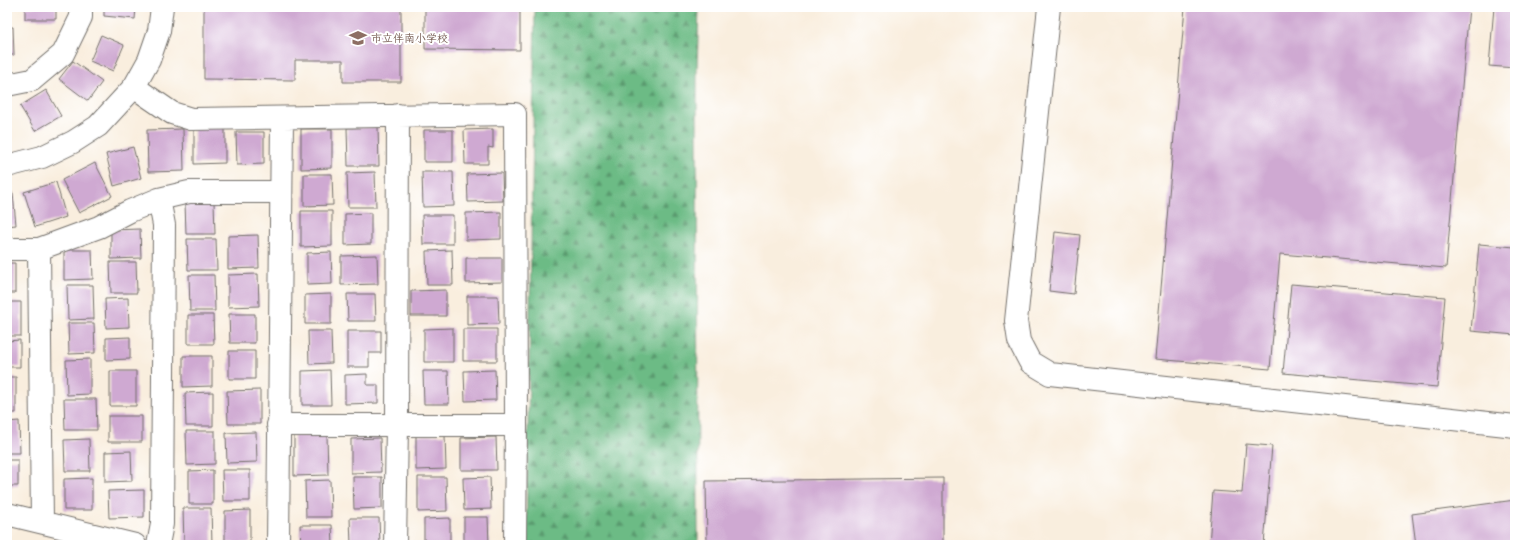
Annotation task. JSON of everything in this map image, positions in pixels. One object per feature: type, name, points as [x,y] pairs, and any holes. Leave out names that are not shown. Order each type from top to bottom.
[{"type":"street","points":[[7,85],[32,80],[64,54],[81,17],[81,7]]},
{"type":"street","points":[[7,166],[42,157],[72,142],[98,126],[134,87],[149,60],[159,31],[162,7]]},
{"type":"street","points":[[1049,7],[1016,321],[1019,341],[1030,362],[1050,374],[1515,426]]},
{"type":"street","points":[[134,87],[172,113],[191,119],[515,114],[515,545]]},
{"type":"street","points":[[395,545],[398,115]]},
{"type":"street","points":[[278,545],[280,192],[282,118]]},
{"type":"street","points":[[7,249],[39,249],[99,227],[130,211],[159,199],[189,192],[280,192]]},
{"type":"street","points":[[158,545],[162,524],[164,233],[159,199]]},
{"type":"street","points":[[39,249],[42,521]]},
{"type":"street","points":[[278,425],[516,425]]},
{"type":"street","points":[[7,514],[42,521],[135,545]]},
{"type":"green space","points":[[535,7],[699,7],[697,68],[698,545],[526,545]]},
{"type":"building","points":[[7,7],[10,7],[10,16],[7,16]]},
{"type":"building","points":[[25,7],[56,7],[56,19],[25,19]]},
{"type":"building","points":[[104,7],[136,7],[135,19],[104,16]]},
{"type":"building","points":[[204,7],[401,7],[401,82],[343,82],[343,60],[295,60],[295,80],[204,79]]},
{"type":"building","points":[[425,7],[520,7],[520,50],[425,49]]},
{"type":"building","points":[[1185,7],[1469,7],[1446,268],[1280,254],[1270,369],[1155,359]]},
{"type":"building","points":[[1494,7],[1515,7],[1515,68],[1489,66]]},
{"type":"building","points":[[7,27],[13,27],[14,55],[7,55]]},
{"type":"building","points":[[101,35],[124,45],[113,71],[90,61]]},
{"type":"building","points":[[73,61],[102,82],[88,101],[59,79]]},
{"type":"building","points":[[46,90],[61,116],[35,131],[20,106]]},
{"type":"building","points":[[7,122],[10,140],[7,140]]},
{"type":"building","points":[[378,127],[379,166],[348,166],[347,128]]},
{"type":"building","points":[[194,128],[225,128],[225,163],[194,164]]},
{"type":"building","points":[[183,129],[184,171],[148,172],[147,130]]},
{"type":"building","points":[[301,129],[332,129],[332,168],[301,169]]},
{"type":"building","points":[[493,129],[493,148],[488,147],[488,164],[465,164],[464,130]]},
{"type":"building","points":[[424,130],[453,130],[453,162],[424,162]]},
{"type":"building","points":[[236,132],[264,132],[264,164],[237,165]]},
{"type":"building","points":[[133,147],[141,178],[114,186],[106,154]]},
{"type":"building","points":[[95,163],[112,196],[79,213],[62,180]]},
{"type":"building","points":[[375,172],[376,207],[348,207],[347,173]]},
{"type":"building","points":[[422,172],[453,172],[454,206],[423,207]]},
{"type":"building","points":[[502,173],[503,201],[468,202],[467,174]]},
{"type":"building","points":[[304,174],[332,174],[333,205],[304,206]]},
{"type":"building","points":[[56,182],[66,217],[35,227],[24,192]]},
{"type":"building","points":[[13,193],[16,225],[7,226],[7,194]]},
{"type":"building","points":[[185,202],[214,202],[215,234],[186,234]]},
{"type":"building","points":[[301,211],[332,211],[332,246],[301,247]]},
{"type":"building","points":[[501,212],[501,239],[466,240],[466,213]]},
{"type":"building","points":[[371,213],[371,244],[345,245],[345,214]]},
{"type":"building","points":[[422,215],[453,215],[453,244],[423,244]]},
{"type":"building","points":[[140,229],[141,258],[111,259],[111,230]]},
{"type":"building","points":[[1055,232],[1080,235],[1074,294],[1049,291]]},
{"type":"building","points":[[258,235],[259,268],[228,269],[228,236]]},
{"type":"building","points":[[187,239],[216,239],[217,270],[188,270]]},
{"type":"building","points":[[1479,244],[1515,247],[1515,335],[1471,331]]},
{"type":"building","points":[[64,250],[92,250],[93,279],[64,280]]},
{"type":"building","points":[[452,250],[453,285],[427,285],[426,251]]},
{"type":"building","points":[[331,252],[332,284],[307,285],[307,253]]},
{"type":"building","points":[[377,255],[378,284],[341,285],[341,256]]},
{"type":"building","points":[[466,258],[502,258],[502,282],[466,283]]},
{"type":"building","points":[[110,262],[136,262],[137,293],[111,293]]},
{"type":"building","points":[[7,263],[15,263],[15,293],[7,293]]},
{"type":"building","points":[[258,274],[259,306],[228,307],[228,275]]},
{"type":"building","points":[[189,275],[214,275],[215,311],[190,311]]},
{"type":"building","points":[[1291,284],[1445,297],[1437,387],[1283,373]]},
{"type":"building","points":[[67,285],[93,285],[94,319],[68,320]]},
{"type":"building","points":[[446,290],[446,316],[411,316],[411,291]]},
{"type":"building","points":[[331,294],[331,324],[305,324],[305,295]]},
{"type":"building","points":[[347,294],[375,294],[376,321],[348,321]]},
{"type":"building","points":[[467,296],[498,296],[499,324],[467,325]]},
{"type":"building","points":[[128,298],[129,327],[106,328],[105,299]]},
{"type":"building","points":[[7,302],[21,302],[21,336],[7,336]]},
{"type":"building","points":[[229,314],[255,314],[255,343],[230,343]]},
{"type":"building","points":[[188,315],[213,315],[214,344],[188,344]]},
{"type":"building","points":[[68,323],[94,323],[95,353],[69,354]]},
{"type":"building","points":[[453,328],[453,362],[424,362],[424,329]]},
{"type":"building","points":[[463,329],[497,329],[497,361],[463,361]]},
{"type":"building","points":[[308,331],[331,331],[332,363],[309,364]]},
{"type":"building","points":[[347,331],[381,331],[381,353],[369,353],[369,367],[347,367]]},
{"type":"building","points":[[130,337],[130,359],[106,360],[106,338]]},
{"type":"building","points":[[20,340],[20,367],[7,367],[7,341]]},
{"type":"building","points":[[229,351],[255,351],[255,379],[229,379]]},
{"type":"building","points":[[183,356],[212,356],[212,386],[183,387]]},
{"type":"building","points":[[90,359],[90,394],[67,395],[66,360]]},
{"type":"building","points":[[330,370],[331,405],[302,405],[302,371]]},
{"type":"building","points":[[495,370],[496,400],[465,401],[464,371]]},
{"type":"building","points":[[110,371],[136,371],[136,406],[110,406]]},
{"type":"building","points":[[423,371],[448,371],[449,404],[424,404]]},
{"type":"building","points":[[367,374],[367,385],[378,385],[378,403],[345,404],[345,375]]},
{"type":"building","points":[[7,377],[16,377],[16,413],[7,413]]},
{"type":"building","points":[[260,390],[260,424],[228,424],[227,391]]},
{"type":"building","points":[[213,392],[213,426],[186,426],[185,393]]},
{"type":"building","points":[[64,399],[96,399],[97,430],[65,430]]},
{"type":"building","points":[[108,416],[142,416],[142,442],[108,442]]},
{"type":"building","points":[[19,421],[20,453],[7,453],[7,422]]},
{"type":"building","points":[[186,431],[215,431],[215,464],[187,465]]},
{"type":"building","points":[[256,432],[257,462],[227,463],[226,433]]},
{"type":"building","points":[[327,435],[328,475],[294,476],[294,436]]},
{"type":"building","points":[[445,435],[446,469],[416,470],[416,436]]},
{"type":"building","points":[[496,437],[497,470],[461,470],[461,438]]},
{"type":"building","points":[[380,438],[381,472],[351,473],[351,439]]},
{"type":"building","points":[[89,439],[90,471],[65,471],[64,440]]},
{"type":"building","points":[[1246,444],[1272,446],[1264,545],[1209,545],[1213,491],[1242,493]]},
{"type":"building","points":[[131,451],[132,481],[105,482],[105,452]]},
{"type":"building","points":[[7,460],[18,460],[18,486],[7,486]]},
{"type":"building","points":[[213,470],[213,504],[189,504],[189,471]]},
{"type":"building","points":[[222,470],[250,470],[250,501],[223,501]]},
{"type":"building","points":[[353,477],[382,477],[382,508],[354,509]]},
{"type":"building","points":[[418,477],[446,477],[447,511],[418,512]]},
{"type":"building","points":[[490,477],[491,509],[464,510],[463,478]]},
{"type":"building","points":[[92,478],[92,510],[64,510],[64,479]]},
{"type":"building","points":[[943,478],[943,545],[707,545],[706,481]]},
{"type":"building","points":[[330,480],[331,517],[306,517],[305,481]]},
{"type":"building","points":[[144,490],[144,517],[109,518],[108,491]]},
{"type":"building","points":[[1515,500],[1515,545],[1416,545],[1412,514]]},
{"type":"building","points":[[183,508],[211,508],[212,545],[184,545]]},
{"type":"building","points":[[250,510],[250,543],[225,543],[225,511]]},
{"type":"building","points":[[464,517],[488,517],[489,545],[464,545]]},
{"type":"building","points":[[350,518],[379,518],[380,545],[351,545]]},
{"type":"building","points":[[450,518],[450,545],[424,545],[424,519]]},
{"type":"building","points":[[300,525],[332,525],[333,545],[301,545]]},
{"type":"place","name":"市立伴南小学校","points":[[358,38]]}]
